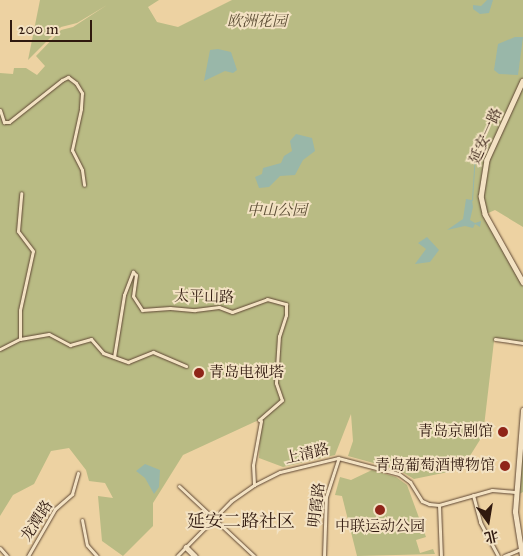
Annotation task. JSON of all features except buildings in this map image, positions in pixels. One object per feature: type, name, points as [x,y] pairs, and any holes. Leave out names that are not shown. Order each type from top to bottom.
[{"type":"main road","name":"延安一路","points":[[523,81],[487,160],[482,196],[485,214],[523,282]]},
{"type":"main road","points":[[522,556],[515,492],[523,410]]},
{"type":"main road","points":[[186,547],[195,556]]},
{"type":"street","points":[[0,110],[4,122],[10,122],[62,80],[68,77],[76,83],[82,93],[81,109],[72,150],[82,170],[84,185]]},
{"type":"street","points":[[20,193],[18,231],[33,251],[20,310],[20,339]]},
{"type":"street","name":"太平山路","points":[[114,357],[124,295],[133,272],[136,275],[133,296],[142,310],[170,308],[195,310],[219,307],[232,312],[266,299],[286,304],[288,310],[279,336],[276,383],[282,400],[259,420],[261,421],[253,465],[254,485]]},
{"type":"street","points":[[0,349],[20,339],[49,334],[72,345],[91,339],[103,354],[132,362],[152,352],[186,366]]},
{"type":"street","points":[[495,339],[523,343]]},
{"type":"street","name":"上清路","points":[[177,556],[215,518],[254,485],[280,472],[338,458],[399,474],[410,482],[422,501],[438,505]]},
{"type":"street","name":"明霞路","points":[[324,556],[326,497],[338,458]]},
{"type":"street","name":"龙潭路","points":[[28,556],[55,509],[72,494],[78,473]]},
{"type":"street","points":[[179,486],[254,556]]},
{"type":"street","points":[[441,556],[438,505],[492,490],[515,492]]},
{"type":"street","points":[[473,495],[480,522],[498,556]]},
{"type":"street","points":[[82,520],[87,545],[98,556]]},
{"type":"street","points":[[0,548],[7,556]]},
{"type":"street","points":[[504,556],[522,549]]},
{"type":"green space","name":"中山公园","points":[[40,0],[159,0],[148,7],[157,22],[178,27],[232,0],[523,0],[523,227],[495,210],[486,214],[523,279],[523,342],[494,341],[483,435],[468,459],[454,460],[453,471],[414,479],[399,470],[348,456],[353,441],[351,414],[335,455],[283,467],[259,458],[261,419],[183,455],[153,503],[153,526],[123,556],[102,541],[98,496],[113,498],[105,483],[89,481],[86,470],[69,448],[51,451],[34,484],[13,495],[0,516],[0,73],[13,74],[14,68],[26,68],[37,75],[45,66],[36,56],[61,30],[73,27],[107,5],[77,23],[61,27],[28,60]]},
{"type":"green space","points":[[523,420],[523,492],[519,494],[518,487]]},
{"type":"green space","name":"中联运动公园","points":[[372,470],[396,477],[407,485],[426,537],[416,540],[420,553],[433,549],[435,554],[357,556],[342,496],[335,495],[340,477],[351,480]]},
{"type":"shaded area","points":[[487,0],[493,0],[489,13],[480,14],[473,9],[473,5],[481,6]]},
{"type":"shaded area","points":[[515,37],[523,37],[518,75],[499,74],[494,70],[498,44]]},
{"type":"shaded area","points":[[218,49],[231,52],[237,70],[233,73],[225,71],[204,81],[210,50]]},
{"type":"shaded area","points":[[296,134],[312,138],[315,151],[303,160],[295,175],[280,176],[269,187],[259,188],[255,177],[262,174],[263,168],[281,163],[284,156],[292,151],[290,141]]},
{"type":"shaded area","points":[[466,199],[472,200],[473,207],[470,220],[475,223],[481,221],[480,227],[475,224],[473,228],[465,226],[447,230],[463,219]]},
{"type":"shaded area","points":[[427,237],[439,250],[430,262],[415,264],[426,249],[418,243]]},
{"type":"shaded area","points":[[145,464],[160,470],[159,487],[154,494],[145,478],[136,471]]},
{"type":"waterway","points":[[472,200],[475,153]]},
{"type":"place","name":"青岛电视塔","points":[[199,373]]},
{"type":"place","name":"青岛京剧馆","points":[[503,432]]},
{"type":"place","name":"青岛葡萄酒博物馆","points":[[505,466]]},
{"type":"place","name":"中联运动公园","points":[[380,510]]},
{"type":"district","name":"延安二路社区","points":[[241,521]]},
{"type":"park label","name":"欧洲花园","points":[[257,22]]}]
